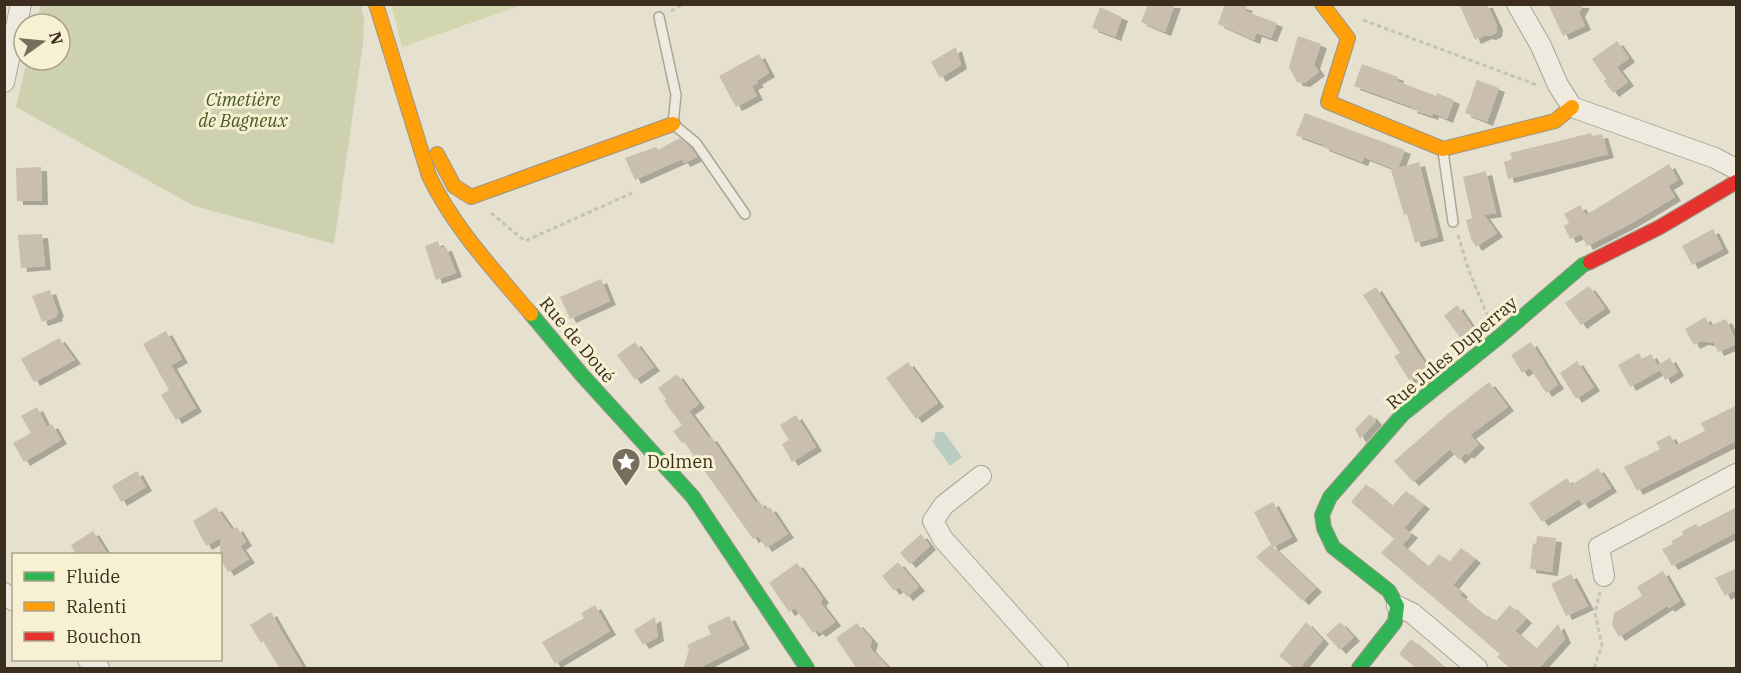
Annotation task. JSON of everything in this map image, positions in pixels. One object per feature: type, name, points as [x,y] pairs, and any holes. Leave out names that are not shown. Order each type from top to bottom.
[{"type":"street","points":[[4,82],[21,4]]},
{"type":"street","name":"Rue de Doué","points":[[376,4],[414,133],[429,176],[441,201],[456,224],[582,375],[693,497],[807,669]]},
{"type":"street","points":[[1322,4],[1348,38],[1329,102],[1443,149],[1555,121],[1572,107]]},
{"type":"street","points":[[1517,4],[1541,46],[1558,85],[1572,107],[1715,158],[1737,169]]},
{"type":"street","points":[[414,133],[428,136],[454,186],[471,197],[673,124]]},
{"type":"street","name":"Rue Jules Duperray","points":[[1397,606],[1389,591],[1333,547],[1323,528],[1322,515],[1330,497],[1403,414],[1499,338],[1582,265],[1660,227],[1737,182]]},
{"type":"street","points":[[1604,576],[1599,547],[1737,474]]},
{"type":"street","points":[[981,476],[944,505],[933,521],[943,539],[1058,669]]},
{"type":"street","points":[[1359,669],[1395,622],[1397,606],[1412,613],[1477,669]]},
{"type":"lane","points":[[659,17],[676,94],[673,124],[696,143],[746,214]]},
{"type":"lane","points":[[1443,149],[1453,222]]},
{"type":"path","points":[[1363,20],[1531,81],[1541,88]]},
{"type":"path","points":[[471,197],[525,241],[632,193]]},
{"type":"path","points":[[1453,222],[1469,271],[1499,338]]},
{"type":"path","points":[[1594,669],[1602,645],[1595,613],[1604,576]]},
{"type":"green space","points":[[391,4],[522,5],[402,47]]},
{"type":"green space","name":"Cimetière de Bagneux","points":[[41,5],[361,5],[364,19],[363,44],[334,244],[194,206],[16,107],[24,72],[72,72],[72,12],[39,12]]},
{"type":"shaded area","points":[[944,432],[962,457],[950,466],[932,441],[935,439],[935,433]]},
{"type":"building","points":[[1148,4],[1175,4],[1165,32],[1141,22]]},
{"type":"building","points":[[1225,4],[1247,7],[1245,11],[1277,23],[1271,38],[1256,33],[1254,40],[1218,24]]},
{"type":"building","points":[[1459,4],[1487,4],[1497,26],[1496,33],[1475,40]]},
{"type":"building","points":[[1548,4],[1584,4],[1579,13],[1585,26],[1563,36]]},
{"type":"building","points":[[1100,7],[1122,17],[1115,37],[1092,28]]},
{"type":"building","points":[[1298,36],[1321,44],[1314,65],[1319,72],[1304,83],[1297,82],[1289,67]]},
{"type":"building","points":[[1617,41],[1629,58],[1617,67],[1628,82],[1613,93],[1592,59]]},
{"type":"building","points":[[956,47],[961,65],[940,78],[931,62]]},
{"type":"building","points":[[759,54],[769,73],[752,86],[757,96],[736,107],[719,76]]},
{"type":"building","points":[[1362,64],[1398,77],[1397,81],[1436,96],[1437,93],[1454,100],[1447,119],[1433,113],[1432,116],[1411,109],[1412,107],[1354,86]]},
{"type":"building","points":[[1477,80],[1499,88],[1487,122],[1465,113]]},
{"type":"building","points":[[1305,113],[1405,150],[1398,168],[1419,162],[1438,237],[1415,243],[1391,170],[1394,169],[1364,157],[1362,162],[1296,135]]},
{"type":"building","points":[[1591,133],[1592,136],[1602,134],[1608,154],[1508,179],[1504,162],[1512,159],[1510,153]]},
{"type":"building","points":[[680,138],[697,157],[684,163],[682,159],[635,180],[625,158],[656,147],[658,150]]},
{"type":"building","points":[[1669,164],[1678,180],[1668,186],[1675,197],[1587,246],[1581,234],[1570,239],[1564,226],[1569,223],[1564,214],[1580,205],[1586,215]]},
{"type":"building","points":[[41,167],[42,201],[17,201],[16,168]]},
{"type":"building","points":[[1486,171],[1496,213],[1484,215],[1497,233],[1476,247],[1471,239],[1466,220],[1472,218],[1463,177]]},
{"type":"building","points":[[1713,229],[1723,249],[1692,265],[1682,246]]},
{"type":"building","points":[[42,234],[45,266],[21,268],[18,235]]},
{"type":"building","points":[[438,241],[440,248],[446,247],[456,273],[436,280],[425,246]]},
{"type":"building","points":[[601,279],[610,301],[570,319],[560,297]]},
{"type":"building","points":[[1589,286],[1605,308],[1581,325],[1565,303]]},
{"type":"building","points":[[1376,287],[1430,372],[1418,382],[1415,377],[1409,380],[1394,356],[1400,353],[1363,295]]},
{"type":"building","points":[[50,290],[58,313],[57,317],[42,322],[32,296]]},
{"type":"building","points":[[1457,305],[1477,334],[1465,344],[1444,316]]},
{"type":"building","points":[[1705,317],[1710,326],[1726,319],[1737,344],[1718,352],[1714,343],[1702,341],[1694,345],[1685,329]]},
{"type":"building","points":[[166,331],[182,359],[171,365],[196,408],[176,420],[161,395],[169,390],[143,344]]},
{"type":"building","points":[[59,338],[75,360],[34,382],[21,359]]},
{"type":"building","points":[[635,342],[654,367],[635,380],[617,355]]},
{"type":"building","points":[[1531,342],[1558,385],[1546,393],[1530,368],[1522,373],[1511,355]]},
{"type":"building","points":[[1639,353],[1642,359],[1651,354],[1657,365],[1670,358],[1678,372],[1665,380],[1660,370],[1630,387],[1618,365]]},
{"type":"building","points":[[1577,361],[1594,387],[1576,399],[1560,373]]},
{"type":"building","points":[[908,362],[938,403],[916,419],[886,378]]},
{"type":"building","points":[[677,374],[699,404],[689,411],[709,438],[711,437],[756,503],[759,501],[766,510],[770,507],[788,534],[766,548],[758,536],[753,539],[684,442],[682,443],[673,431],[682,425],[664,401],[666,399],[658,388]]},
{"type":"building","points":[[1489,382],[1508,407],[1470,435],[1479,444],[1468,455],[1466,453],[1459,460],[1450,449],[1413,482],[1394,461]]},
{"type":"building","points":[[1737,405],[1736,441],[1637,491],[1624,467],[1660,449],[1656,442],[1670,435],[1676,445],[1705,431],[1701,423]]},
{"type":"building","points":[[37,407],[47,427],[52,424],[61,440],[24,462],[13,443],[31,433],[21,416]]},
{"type":"building","points":[[1370,414],[1376,421],[1360,439],[1355,429]]},
{"type":"building","points":[[796,415],[816,447],[792,462],[782,444],[789,440],[780,425]]},
{"type":"building","points":[[1598,468],[1611,488],[1583,505],[1579,499],[1542,522],[1529,503],[1567,478],[1571,485]]},
{"type":"building","points":[[137,471],[146,487],[121,502],[112,486]]},
{"type":"building","points":[[1366,484],[1392,506],[1406,491],[1424,505],[1404,528],[1412,534],[1402,545],[1428,567],[1439,554],[1449,562],[1461,548],[1475,559],[1453,585],[1462,593],[1460,595],[1486,617],[1488,615],[1495,622],[1510,605],[1526,619],[1515,631],[1536,649],[1558,624],[1565,639],[1538,669],[1511,669],[1497,657],[1500,654],[1381,553],[1394,539],[1351,502]]},
{"type":"building","points":[[1273,502],[1292,537],[1273,547],[1316,588],[1303,601],[1256,557],[1270,545],[1272,547],[1254,512]]},
{"type":"building","points":[[216,507],[232,530],[237,527],[246,542],[240,546],[249,559],[228,572],[222,562],[220,538],[206,546],[193,521]]},
{"type":"building","points":[[1737,507],[1737,532],[1672,566],[1662,549],[1673,544],[1671,541],[1683,535],[1682,531],[1696,524],[1698,527]]},
{"type":"building","points":[[93,531],[107,553],[75,553],[71,545]]},
{"type":"building","points":[[921,534],[930,546],[910,564],[900,553]]},
{"type":"building","points":[[1537,536],[1556,538],[1552,572],[1530,569],[1533,543],[1536,544]]},
{"type":"building","points":[[898,562],[919,587],[907,597],[899,587],[894,591],[882,576]]},
{"type":"building","points":[[797,563],[823,599],[820,602],[835,622],[820,633],[817,630],[813,633],[795,608],[789,612],[769,583]]},
{"type":"building","points":[[1737,568],[1737,589],[1725,596],[1715,578]]},
{"type":"building","points":[[1663,571],[1680,601],[1669,608],[1667,606],[1619,637],[1612,625],[1614,613],[1642,596],[1637,587]]},
{"type":"building","points":[[1571,574],[1588,606],[1566,616],[1551,584]]},
{"type":"building","points":[[595,605],[610,631],[555,664],[542,642],[584,618],[581,613]]},
{"type":"building","points":[[271,612],[304,669],[280,669],[250,625]]},
{"type":"building","points":[[729,616],[744,645],[697,669],[683,669],[689,650],[687,645],[711,634],[707,626]]},
{"type":"building","points":[[655,617],[658,637],[643,645],[634,630]]},
{"type":"building","points":[[1306,622],[1323,640],[1299,669],[1295,669],[1279,656]]},
{"type":"building","points":[[1340,622],[1354,637],[1340,650],[1326,635]]},
{"type":"building","points":[[857,623],[872,640],[870,648],[890,669],[857,669],[836,638]]},
{"type":"building","points":[[1411,639],[1446,669],[1417,669],[1399,654]]},
{"type":"traffic: fast","points":[[1359,668],[1395,622],[1397,606],[1389,591],[1333,547],[1324,528],[1322,515],[1330,497],[1403,414],[1499,337],[1583,265],[1590,262]]},
{"type":"traffic: fast","points":[[531,314],[582,375],[693,497],[807,668]]},
{"type":"traffic: slow","points":[[376,4],[429,176],[463,231],[531,314]]},
{"type":"traffic: slow","points":[[1322,4],[1348,38],[1328,102],[1443,149],[1555,121],[1572,107]]},
{"type":"traffic: slow","points":[[437,154],[454,186],[471,197],[673,124]]},
{"type":"traffic: jam","points":[[1590,262],[1660,227],[1736,182]]},
{"type":"place","name":"Dolmen","points":[[626,488]]}]
